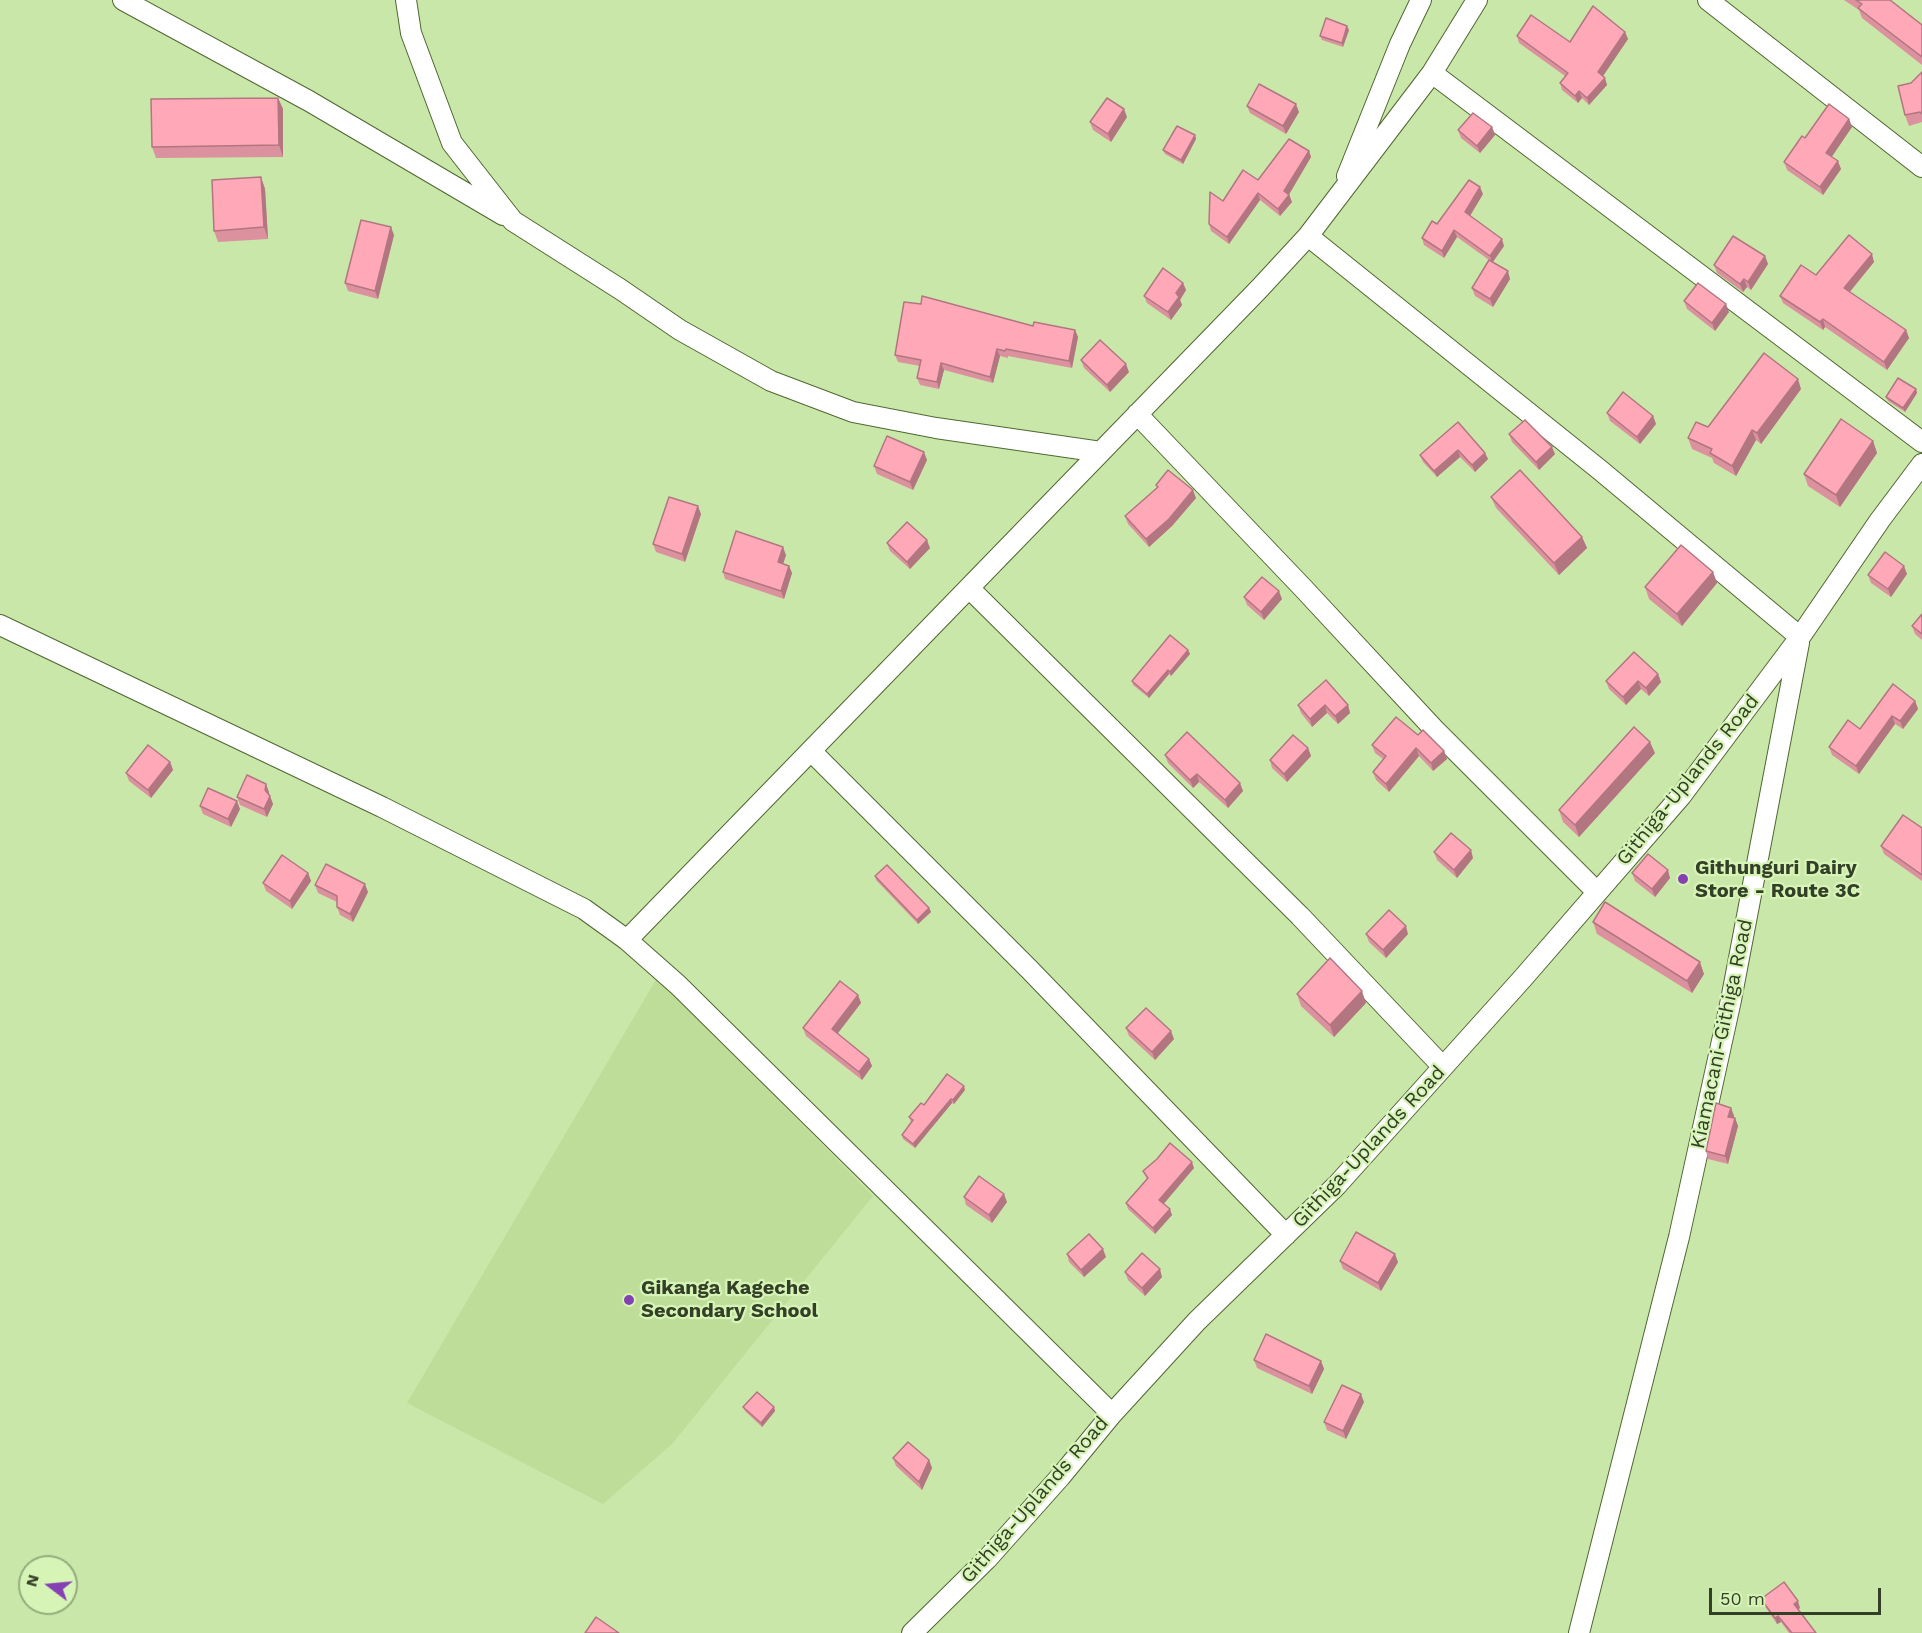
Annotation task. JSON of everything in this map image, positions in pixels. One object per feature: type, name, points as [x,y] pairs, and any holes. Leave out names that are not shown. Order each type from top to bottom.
[{"type":"street","points":[[123,0],[309,101],[513,221],[680,330],[771,381],[853,412],[936,428],[1101,452]]},
{"type":"street","points":[[406,0],[411,33],[452,143],[513,221]]},
{"type":"street","points":[[1341,193],[1377,98],[1421,0]]},
{"type":"street","points":[[627,940],[1259,290],[1308,236],[1432,73],[1477,0]]},
{"type":"street","points":[[1708,0],[1922,167]]},
{"type":"street","points":[[1432,73],[1922,442]]},
{"type":"street","points":[[1308,236],[1600,470],[1800,637]]},
{"type":"street","points":[[1137,414],[1304,588],[1434,729],[1597,892]]},
{"type":"street","name":"Kiamacani-Githiga Road","points":[[1579,1633],[1679,1237],[1731,1000],[1800,637],[1880,520],[1922,464]]},
{"type":"street","points":[[969,588],[1291,908],[1443,1067]]},
{"type":"street","points":[[0,625],[414,823],[584,909],[627,940],[678,985],[1112,1414]]},
{"type":"street","name":"Githiga-Uplands Road","points":[[912,1633],[987,1559],[1061,1476],[1112,1414],[1197,1321],[1337,1185],[1443,1067],[1681,795],[1800,637]]},
{"type":"street","points":[[811,751],[1029,969],[1286,1235]]},
{"type":"shaded area","name":"Gikanga Kageche Secondary School","points":[[657,978],[873,1196],[672,1444],[603,1504],[407,1403]]},
{"type":"building","points":[[1856,0],[1890,0],[1922,25],[1922,57],[1858,8],[1862,4]]},
{"type":"building","points":[[1593,6],[1625,32],[1598,72],[1605,78],[1587,98],[1579,91],[1575,96],[1560,83],[1568,73],[1517,36],[1531,15],[1570,42]]},
{"type":"building","points":[[1326,18],[1347,26],[1342,43],[1320,36]]},
{"type":"building","points":[[1922,72],[1922,114],[1920,112],[1905,115],[1898,86],[1911,83]]},
{"type":"building","points":[[1259,84],[1296,104],[1283,126],[1247,106]]},
{"type":"building","points":[[278,98],[279,145],[152,147],[151,99]]},
{"type":"building","points":[[1107,98],[1124,109],[1108,134],[1090,122]]},
{"type":"building","points":[[1829,104],[1849,119],[1826,153],[1838,161],[1820,187],[1784,162],[1802,136],[1805,138]]},
{"type":"building","points":[[1473,113],[1492,127],[1477,146],[1458,130]]},
{"type":"building","points":[[1177,126],[1195,135],[1181,160],[1163,150]]},
{"type":"building","points":[[1289,139],[1309,151],[1284,191],[1289,195],[1278,209],[1258,193],[1227,237],[1209,224],[1210,192],[1223,201],[1243,170],[1258,180]]},
{"type":"building","points":[[261,177],[264,227],[214,231],[212,180]]},
{"type":"building","points":[[1469,180],[1480,187],[1465,212],[1502,239],[1490,256],[1454,230],[1442,251],[1422,238],[1432,221],[1437,224]]},
{"type":"building","points":[[361,220],[391,227],[375,291],[345,283]]},
{"type":"building","points":[[1849,235],[1872,254],[1844,288],[1906,330],[1884,362],[1823,319],[1820,322],[1780,296],[1801,265],[1816,275]]},
{"type":"building","points":[[1733,236],[1765,256],[1748,282],[1744,279],[1740,284],[1714,265]]},
{"type":"building","points":[[1489,260],[1508,271],[1490,299],[1472,288]]},
{"type":"building","points":[[1163,268],[1183,283],[1176,293],[1179,297],[1168,312],[1144,296]]},
{"type":"building","points":[[1698,283],[1726,304],[1712,323],[1684,301]]},
{"type":"building","points":[[922,296],[1033,326],[1034,322],[1075,330],[1069,361],[997,349],[990,377],[941,363],[937,382],[917,378],[921,360],[895,355],[904,302],[921,304]]},
{"type":"building","points":[[1100,340],[1126,364],[1107,385],[1081,360]]},
{"type":"building","points":[[1764,353],[1798,379],[1757,433],[1752,430],[1732,466],[1710,453],[1712,449],[1688,438],[1696,422],[1708,427]]},
{"type":"building","points":[[1898,378],[1916,389],[1903,408],[1886,397]]},
{"type":"building","points":[[1623,392],[1653,416],[1637,437],[1607,413]]},
{"type":"building","points":[[1841,419],[1873,441],[1836,495],[1804,474]]},
{"type":"building","points":[[1525,420],[1552,447],[1536,462],[1509,434]]},
{"type":"building","points":[[1458,422],[1485,453],[1472,465],[1458,450],[1434,471],[1420,455]]},
{"type":"building","points":[[887,436],[924,452],[910,482],[874,466]]},
{"type":"building","points":[[1168,470],[1193,490],[1169,519],[1146,539],[1125,516],[1158,487],[1156,485]]},
{"type":"building","points":[[1520,470],[1582,537],[1554,563],[1491,497]]},
{"type":"building","points":[[669,497],[698,506],[682,554],[653,544]]},
{"type":"building","points":[[907,522],[927,540],[907,562],[887,543]]},
{"type":"building","points":[[736,531],[783,547],[778,562],[789,566],[781,591],[723,572]]},
{"type":"building","points":[[1681,545],[1713,572],[1677,614],[1645,587]]},
{"type":"building","points":[[1885,552],[1904,566],[1888,589],[1868,575]]},
{"type":"building","points":[[1262,577],[1279,591],[1261,612],[1244,597]]},
{"type":"building","points":[[1922,614],[1922,634],[1912,626]]},
{"type":"building","points":[[1170,635],[1188,650],[1170,672],[1168,670],[1147,694],[1132,681]]},
{"type":"building","points":[[1634,652],[1658,674],[1646,688],[1638,681],[1623,697],[1606,681]]},
{"type":"building","points":[[1326,680],[1348,705],[1335,716],[1325,705],[1310,719],[1298,705]]},
{"type":"building","points":[[1893,684],[1915,701],[1900,721],[1892,716],[1856,766],[1829,747],[1848,720],[1860,729]]},
{"type":"building","points":[[1396,717],[1418,735],[1423,730],[1444,751],[1431,763],[1416,748],[1386,784],[1373,772],[1386,756],[1372,745]]},
{"type":"building","points":[[1634,727],[1650,742],[1575,825],[1559,810]]},
{"type":"building","points":[[1187,732],[1240,783],[1225,800],[1197,774],[1190,780],[1165,755]]},
{"type":"building","points":[[1293,735],[1308,748],[1284,774],[1270,760]]},
{"type":"building","points":[[148,745],[170,762],[148,790],[126,773]]},
{"type":"building","points":[[247,775],[266,784],[265,790],[270,796],[264,809],[237,797]]},
{"type":"building","points":[[208,788],[237,801],[228,819],[200,806]]},
{"type":"building","points":[[1903,815],[1922,828],[1922,875],[1881,846]]},
{"type":"building","points":[[1451,833],[1471,850],[1454,870],[1434,852]]},
{"type":"building","points":[[1648,854],[1668,870],[1652,889],[1632,873]]},
{"type":"building","points":[[282,855],[308,873],[290,901],[263,883]]},
{"type":"building","points":[[326,864],[365,884],[350,914],[337,907],[337,896],[315,885]]},
{"type":"building","points":[[887,865],[929,908],[917,920],[875,876]]},
{"type":"building","points":[[1605,902],[1700,962],[1687,981],[1593,922]]},
{"type":"building","points":[[1389,910],[1406,926],[1383,950],[1366,934]]},
{"type":"building","points":[[1330,958],[1362,991],[1330,1025],[1297,994]]},
{"type":"building","points":[[840,981],[858,995],[832,1029],[869,1059],[859,1072],[803,1028]]},
{"type":"building","points":[[1146,1008],[1171,1031],[1152,1052],[1126,1028]]},
{"type":"building","points":[[947,1074],[964,1086],[913,1144],[902,1135],[913,1120],[909,1117],[921,1103],[924,1105]]},
{"type":"building","points":[[1716,1103],[1731,1108],[1728,1117],[1735,1118],[1725,1156],[1706,1151]]},
{"type":"building","points":[[1170,1143],[1192,1162],[1159,1200],[1170,1209],[1153,1228],[1126,1203],[1148,1178],[1143,1171]]},
{"type":"building","points":[[979,1176],[1004,1194],[989,1215],[964,1197]]},
{"type":"building","points":[[1356,1232],[1395,1254],[1378,1283],[1340,1261]]},
{"type":"building","points":[[1089,1234],[1103,1249],[1081,1270],[1067,1254]]},
{"type":"building","points":[[1142,1253],[1160,1269],[1142,1288],[1125,1272]]},
{"type":"building","points":[[1266,1334],[1321,1361],[1309,1386],[1254,1360]]},
{"type":"building","points":[[1342,1385],[1361,1394],[1343,1431],[1324,1422]]},
{"type":"building","points":[[757,1392],[774,1407],[761,1423],[743,1407]]},
{"type":"building","points":[[908,1442],[929,1460],[919,1482],[893,1458]]},
{"type":"building","points":[[1784,1582],[1798,1601],[1794,1604],[1816,1633],[1792,1633],[1778,1616],[1775,1618],[1761,1599]]},
{"type":"building","points":[[596,1617],[619,1633],[585,1633]]},
{"type":"place","name":"Githunguri Dairy Store - Route 3C","points":[[1683,879]]},
{"type":"place","name":"Gikanga Kageche Secondary School","points":[[629,1300]]}]
